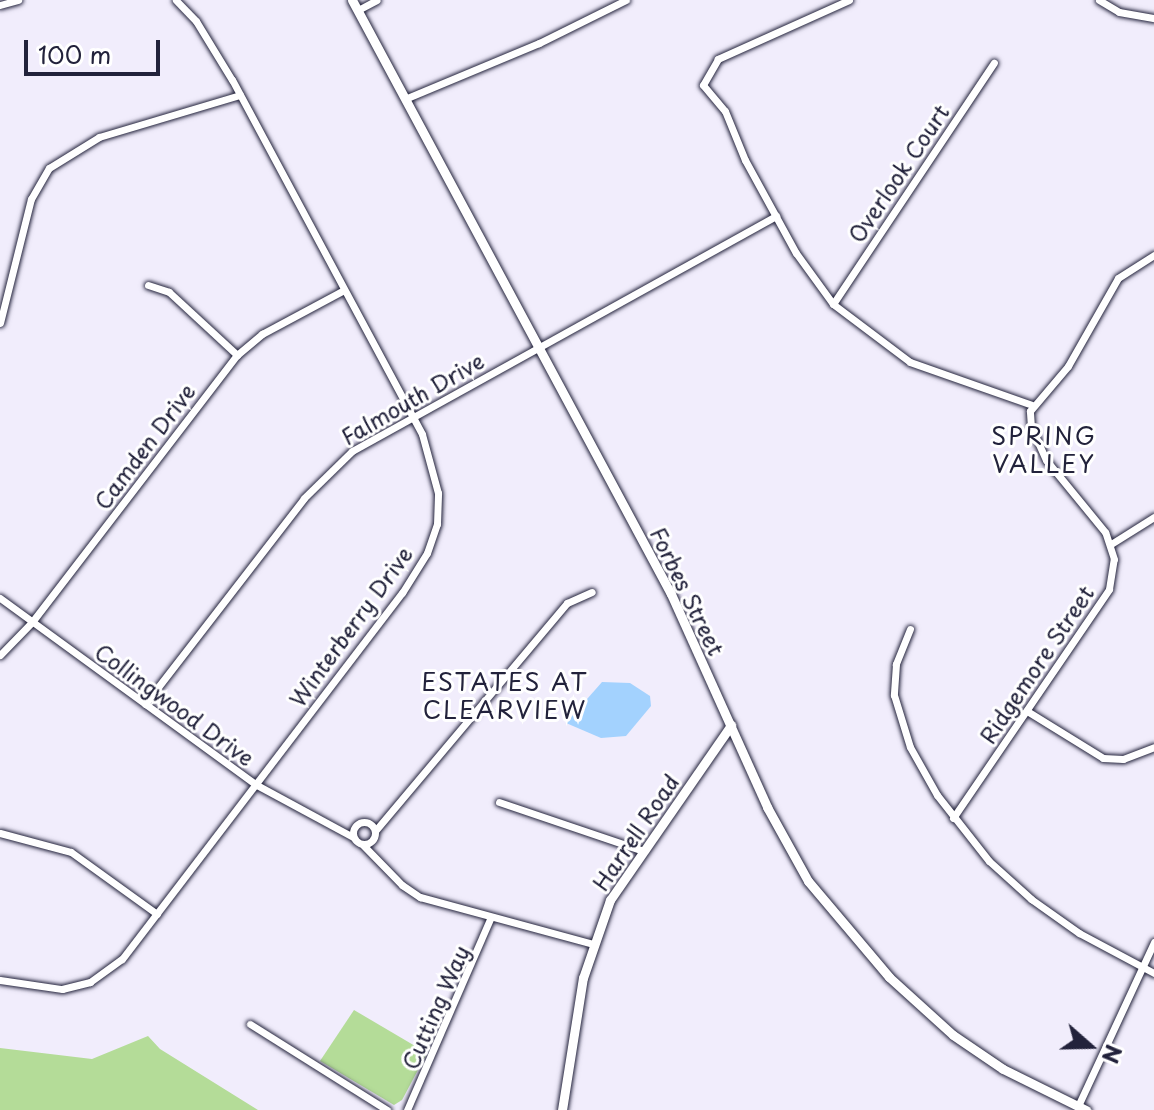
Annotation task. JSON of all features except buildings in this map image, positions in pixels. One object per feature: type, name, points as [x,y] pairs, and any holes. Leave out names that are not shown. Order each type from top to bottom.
[{"type":"street","points":[[0,5],[18,0]]},
{"type":"street","name":"Winterberry Drive","points":[[0,980],[48,990],[90,982],[122,959],[427,553],[437,524],[438,493],[430,454],[412,415],[240,95],[196,21],[176,0]]},
{"type":"street","name":"Forbes Street","points":[[352,0],[671,594],[790,851],[853,937],[953,1035],[1003,1069],[1082,1108]]},
{"type":"street","points":[[358,10],[377,0]]},
{"type":"street","points":[[405,99],[539,43],[626,0]]},
{"type":"street","points":[[849,0],[718,59],[703,85],[725,111],[806,270],[833,304],[869,336],[924,369],[1032,405]]},
{"type":"street","points":[[1099,0],[1119,12],[1154,18]]},
{"type":"street","name":"Overlook Court","points":[[833,304],[994,63]]},
{"type":"street","points":[[0,323],[31,199],[49,168],[99,137],[240,95]]},
{"type":"street","name":"Falmouth Drive","points":[[145,704],[320,480],[352,451],[412,415],[776,216]]},
{"type":"street","points":[[1154,255],[1118,278],[1068,366],[1032,405],[1031,427],[1046,460],[1096,518],[1111,544],[1154,517]]},
{"type":"street","points":[[148,285],[169,292],[237,355]]},
{"type":"street","name":"Camden Drive","points":[[0,655],[32,622],[237,355],[262,334],[344,290]]},
{"type":"street","name":"Ridgemore Street","points":[[953,818],[1105,598],[1114,567],[1111,544]]},
{"type":"street","points":[[377,860],[372,841],[384,819],[567,603],[592,592]]},
{"type":"street","name":"Collingwood Drive","points":[[0,598],[255,784],[353,837]]},
{"type":"street","points":[[910,629],[896,664],[897,711],[919,766],[953,818],[1031,899],[1154,973]]},
{"type":"street","points":[[1027,711],[1103,758],[1123,759],[1154,747]]},
{"type":"street","name":"Harrell Road","points":[[562,1110],[593,944],[610,900],[641,850],[731,725]]},
{"type":"street","points":[[499,802],[641,850]]},
{"type":"street","points":[[336,827],[384,819]]},
{"type":"street","points":[[369,823],[375,831]]},
{"type":"street","points":[[356,826],[353,837],[412,893],[593,944]]},
{"type":"street","points":[[0,833],[49,842],[78,855],[157,914]]},
{"type":"street","points":[[363,845],[372,841]]},
{"type":"street","name":"Cutting Way","points":[[407,1110],[491,917]]},
{"type":"street","points":[[1082,1108],[1154,942]]},
{"type":"street","points":[[250,1024],[387,1110]]},
{"type":"green space","points":[[354,1010],[427,1053],[402,1100],[394,1105],[320,1061]]},
{"type":"green space","points":[[148,1036],[160,1049],[258,1110],[0,1110],[0,1048],[92,1059]]},
{"type":"water","points":[[602,682],[630,683],[650,696],[651,706],[626,736],[601,738],[566,723]]},
{"type":"district","name":"SPRING VALLEY","points":[[1044,450]]},
{"type":"district","name":"ESTATES AT CLEARVIEW","points":[[505,696]]}]
